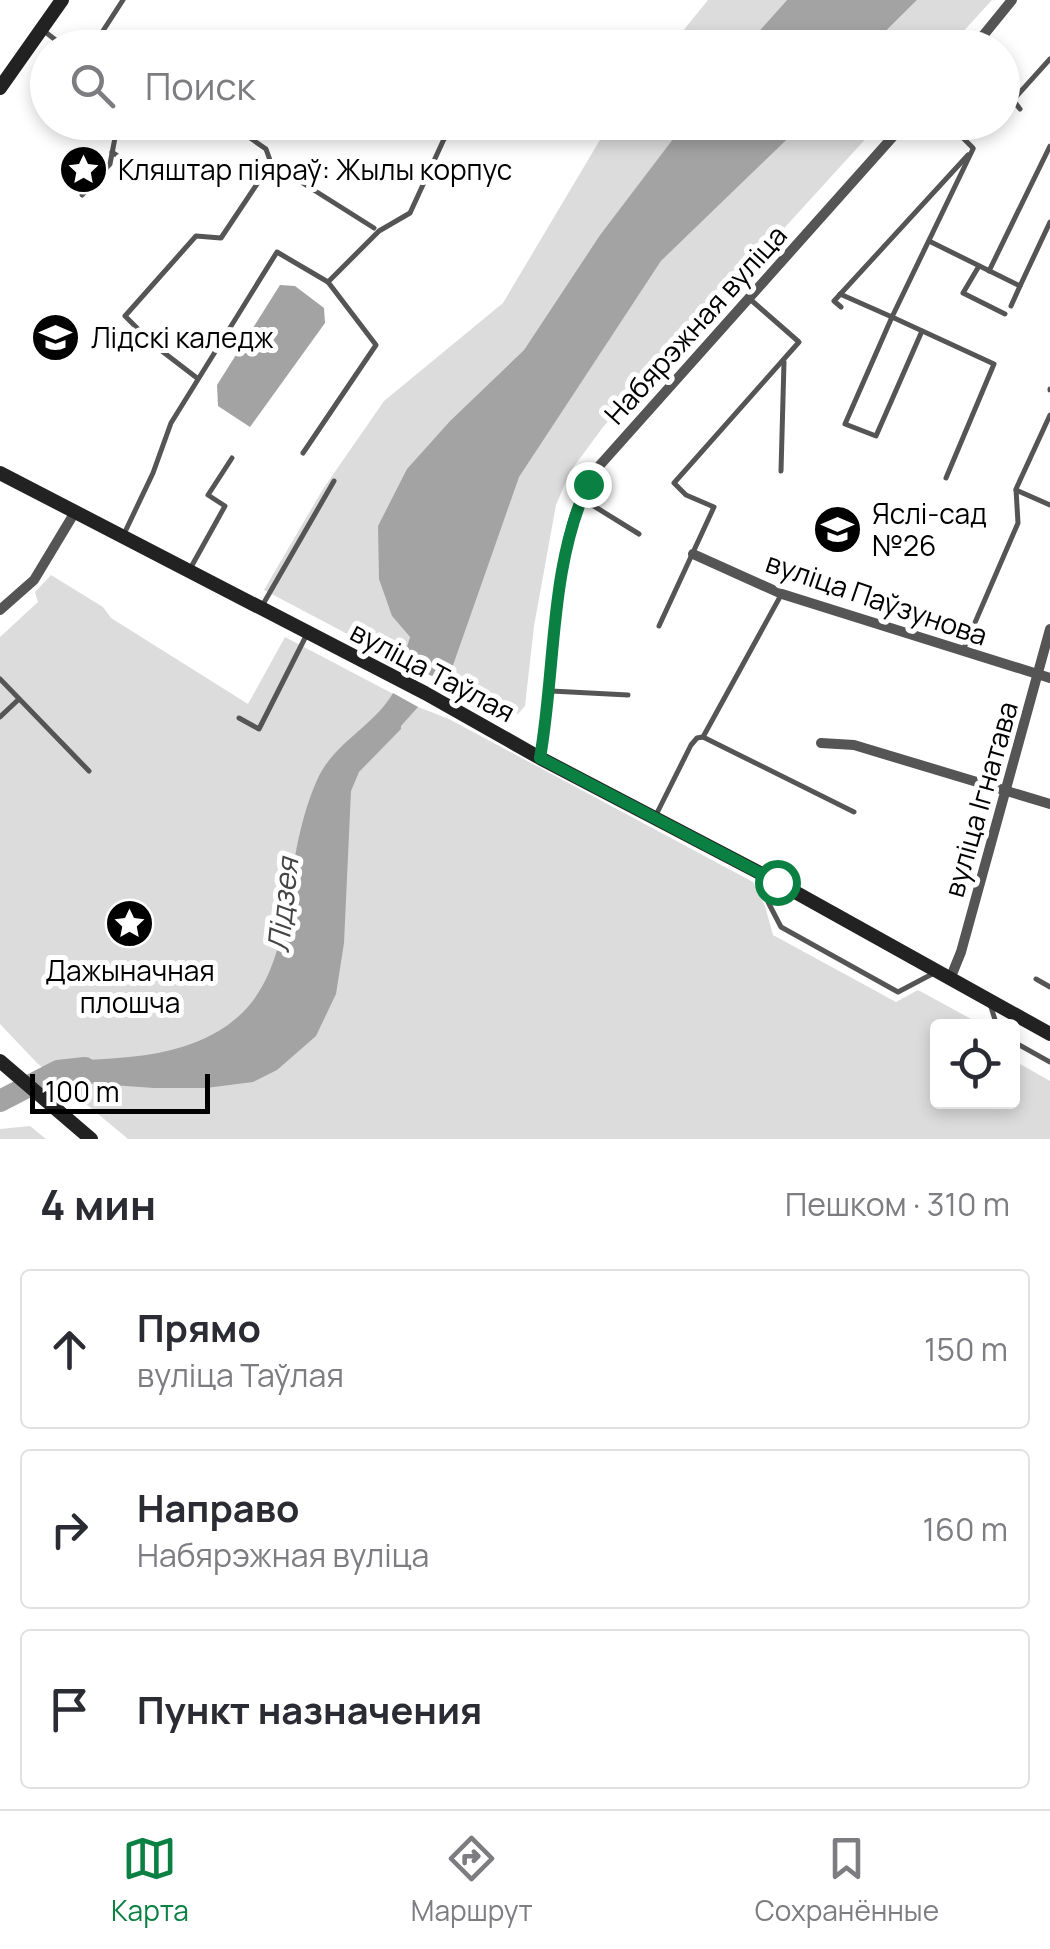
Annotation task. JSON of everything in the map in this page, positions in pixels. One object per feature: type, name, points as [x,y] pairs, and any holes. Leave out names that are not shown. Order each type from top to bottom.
[{"type":"main road","points":[[42,29],[62,0]]},
{"type":"main road","points":[[0,88],[30,46]]},
{"type":"main road","name":"вуліца Таўлая","points":[[0,472],[425,693],[1050,1034]]},
{"type":"main road","points":[[0,1061],[90,1139]]},
{"type":"street","points":[[988,30],[1012,0]]},
{"type":"street","name":"Набярэжная вуліца","points":[[540,758],[565,552],[592,474],[890,140]]},
{"type":"street","points":[[0,610],[34,580],[74,512]]},
{"type":"street","name":"вуліца Паўзунова","points":[[693,554],[782,594],[1044,677]]},
{"type":"street","name":"вуліца Ігнатава","points":[[944,975],[961,952],[1006,790],[1044,677],[1050,629]]},
{"type":"street","points":[[821,742],[854,745],[1050,804]]},
{"type":"lane","points":[[105,30],[123,0]]},
{"type":"lane","points":[[1020,91],[1050,59]]},
{"type":"lane","points":[[82,195],[110,164],[114,140]]},
{"type":"lane","points":[[253,140],[266,149],[271,163],[374,228]]},
{"type":"lane","points":[[328,282],[379,230],[410,213],[444,140]]},
{"type":"lane","points":[[964,140],[973,149]]},
{"type":"lane","points":[[989,271],[1050,146]]},
{"type":"lane","points":[[922,331],[876,436],[845,424],[973,149]]},
{"type":"lane","points":[[841,308],[834,300],[973,149]]},
{"type":"lane","points":[[112,152],[152,180]]},
{"type":"lane","points":[[197,378],[154,345],[125,316],[196,236],[221,238],[271,163]]},
{"type":"lane","points":[[1011,306],[1050,222]]},
{"type":"lane","points":[[929,242],[1020,286]]},
{"type":"lane","points":[[123,537],[170,423],[276,252],[328,282],[376,345],[303,453]]},
{"type":"lane","points":[[979,266],[964,293],[1005,314]]},
{"type":"lane","points":[[840,294],[994,364],[946,478]]},
{"type":"lane","points":[[659,626],[714,507],[686,495],[674,484],[799,342],[748,298]]},
{"type":"lane","points":[[781,470],[784,359]]},
{"type":"lane","points":[[963,651],[1018,523],[1016,489],[1050,415]]},
{"type":"lane","points":[[189,572],[225,506],[208,495],[232,458]]},
{"type":"lane","points":[[260,609],[334,481]]},
{"type":"lane","points":[[1016,489],[1050,505]]},
{"type":"lane","points":[[581,498],[639,534]]},
{"type":"lane","points":[[703,737],[782,594]]},
{"type":"lane","points":[[239,718],[259,729],[307,633]]},
{"type":"lane","points":[[0,679],[89,771]]},
{"type":"lane","points":[[551,691],[628,696]]},
{"type":"lane","points":[[0,716],[19,699]]},
{"type":"lane","points":[[654,818],[691,745],[703,737],[854,812]]},
{"type":"lane","points":[[777,882],[768,902],[782,927],[898,992],[944,975]]},
{"type":"lane","points":[[1036,980],[1050,986]]},
{"type":"lane","points":[[989,999],[995,1019]]},
{"type":"lane","points":[[1020,1045],[1050,1062]]},
{"type":"shaded area","points":[[708,0],[787,0],[760,30],[684,30]]},
{"type":"shaded area","points":[[787,0],[917,0],[887,30],[760,30]]},
{"type":"shaded area","points":[[917,0],[992,0],[965,30],[888,30]]},
{"type":"shaded area","points":[[600,140],[673,140],[600,235],[524,350],[451,420],[392,616],[410,637],[404,655],[408,666],[264,590],[323,489],[384,401],[503,303]]},
{"type":"shaded area","points":[[672,140],[786,140],[661,261],[519,477],[450,674],[444,681],[408,666],[404,656],[410,637],[392,616],[379,579],[378,526],[407,469],[524,350],[600,235]]},
{"type":"shaded area","points":[[786,140],[865,140],[603,427],[570,472],[556,505],[534,626],[525,706],[518,714],[490,708],[444,681],[450,674],[518,477],[661,261]]},
{"type":"shaded area","points":[[280,285],[295,286],[324,308],[325,323],[250,427],[218,406],[217,385]]},
{"type":"shaded area","points":[[51,575],[103,607],[111,618],[248,704],[285,637],[418,707],[449,719],[753,882],[773,935],[896,1002],[918,990],[971,1019],[930,1019],[930,1109],[1020,1109],[1020,1064],[1050,1081],[1050,1139],[128,1139],[37,1063],[0,1024],[0,637],[38,602],[35,592]]},
{"type":"shaded area","points":[[393,693],[418,707],[359,772],[351,791],[344,943],[336,994],[316,1036],[277,1070],[253,1082],[206,1088],[154,1088],[70,1082],[51,1064],[158,1053],[208,1037],[243,1012],[265,981],[278,945],[303,820],[318,778],[334,754],[376,715]]},
{"type":"shaded area","points":[[30,1126],[46,1139],[0,1139],[0,1129]]},
{"type":"waterway","name":"Лідзея","points":[[0,1101],[58,1071],[85,1068]]},
{"type":"place","name":"Кляштар піяраў: Жылы корпус","points":[[83,169]]},
{"type":"place","name":"Лідскі каледж","points":[[56,337]]},
{"type":"place","name":"Яслі-сад №26","points":[[837,529]]},
{"type":"place","name":"Дажыначная плошча","points":[[130,923]]},
{"type":"route","points":[[588,484],[565,552],[540,758],[777,882]]}]
